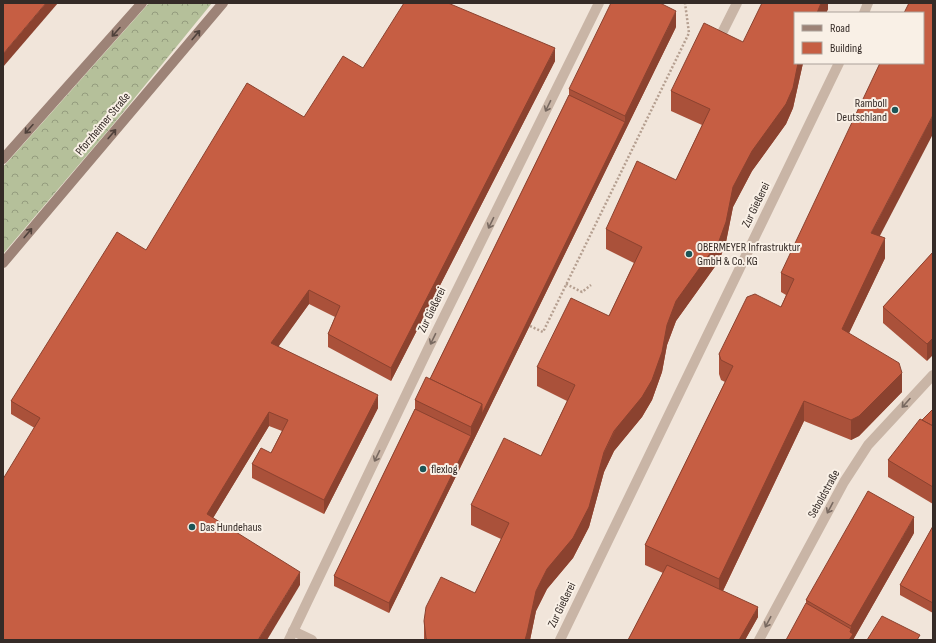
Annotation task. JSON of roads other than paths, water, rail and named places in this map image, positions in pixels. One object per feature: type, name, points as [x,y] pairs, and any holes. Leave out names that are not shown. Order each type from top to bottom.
[{"type":"main road","points":[[3,159],[142,3]]},
{"type":"main road","name":"Pforzheimer Straße","points":[[3,263],[223,3]]},
{"type":"street","name":"Zur Gießerei","points":[[312,640],[291,636],[428,349],[566,71],[598,3]]},
{"type":"street","points":[[718,41],[737,3]]},
{"type":"street","name":"Zur Gießerei","points":[[560,640],[839,64]]},
{"type":"street","name":"Seboldstraße","points":[[759,640],[844,482],[868,445],[933,375]]},
{"type":"place","name":"Ramboll Deutschland","points":[[895,110]]},
{"type":"place","name":"OBERMEYER Infrastruktur GmbH & Co. KG","points":[[689,254]]},
{"type":"place","name":"flexlog","points":[[423,469]]},
{"type":"place","name":"Das Hundehaus","points":[[192,527]]}]
